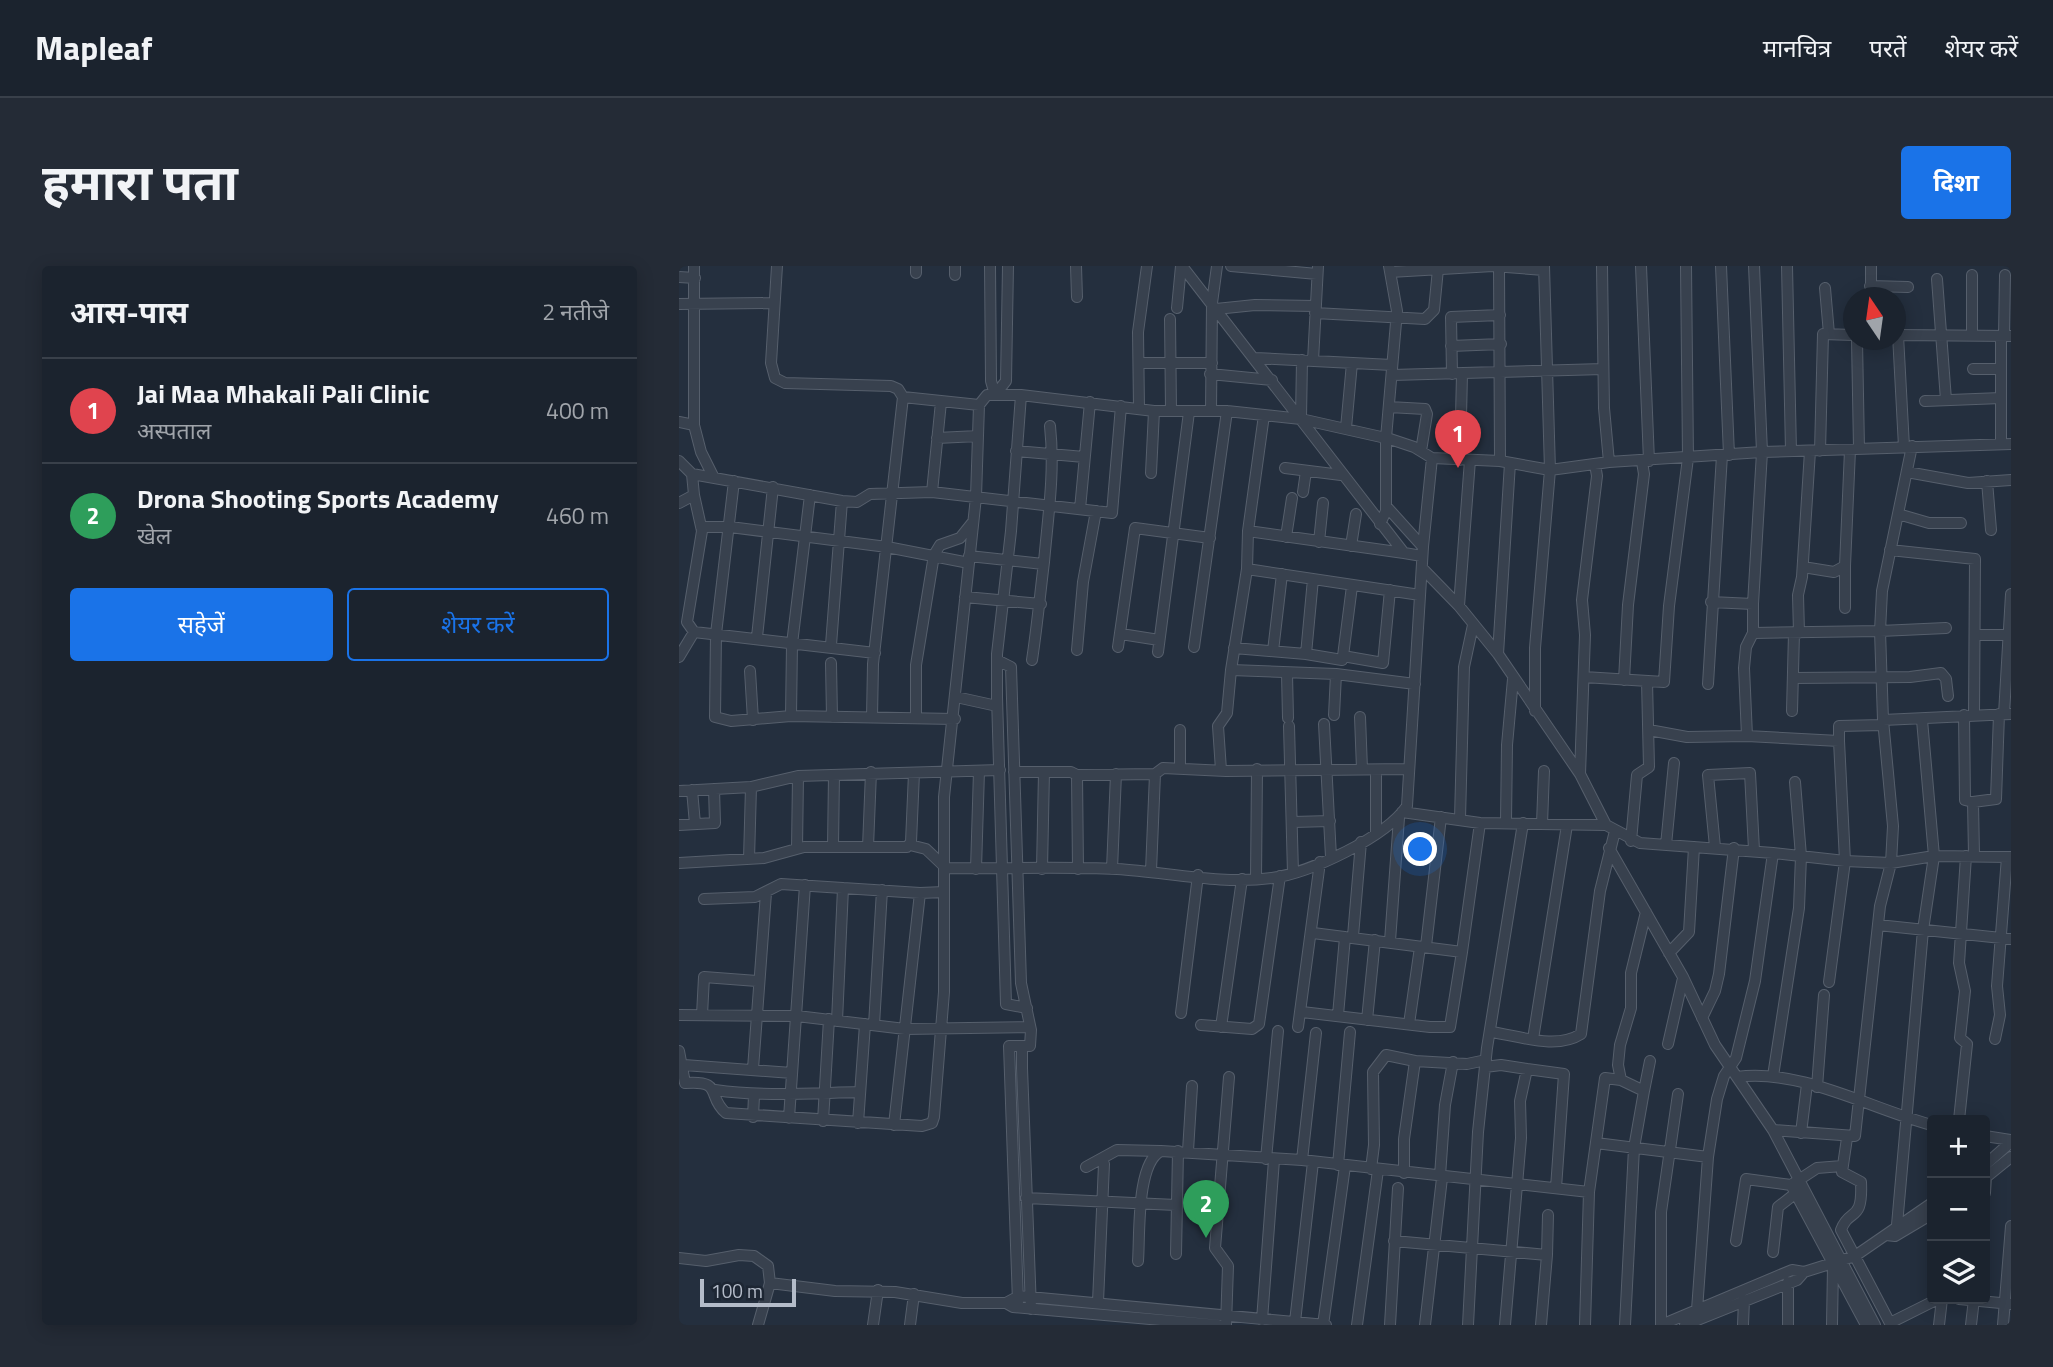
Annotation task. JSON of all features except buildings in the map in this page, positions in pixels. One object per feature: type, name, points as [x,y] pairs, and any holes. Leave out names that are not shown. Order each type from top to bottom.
[{"type":"street","points":[[694,266],[694,425],[701,452],[713,476]]},
{"type":"street","points":[[777,266],[771,369],[779,382],[891,386],[898,389],[904,397],[875,653],[873,717]]},
{"type":"street","points":[[991,266],[991,381],[995,395]]},
{"type":"street","points":[[995,395],[1006,381],[1008,266]]},
{"type":"street","points":[[1076,266],[1077,297]]},
{"type":"street","points":[[1139,408],[1138,332],[1147,266]]},
{"type":"street","points":[[1182,266],[1403,553]]},
{"type":"street","points":[[1177,308],[1182,266]]},
{"type":"street","points":[[1211,411],[1210,374],[1217,266]]},
{"type":"street","points":[[1231,266],[1317,270],[1315,309],[1301,419]]},
{"type":"street","points":[[1380,524],[1386,506],[1386,438],[1397,319],[1390,269],[1486,266],[1544,268],[1550,470],[1535,648],[1535,711]]},
{"type":"street","points":[[1602,266],[1609,462]]},
{"type":"street","points":[[1624,680],[1628,605],[1646,462],[1641,266]]},
{"type":"street","points":[[1584,677],[1664,682],[1669,606],[1688,458],[1686,266]]},
{"type":"street","points":[[1708,684],[1711,602],[1726,455],[1721,266]]},
{"type":"street","points":[[1747,736],[1744,668],[1746,647],[1752,633],[1762,452],[1754,266]]},
{"type":"street","points":[[1787,266],[1791,451]]},
{"type":"street","points":[[1871,266],[1870,286],[1908,287]]},
{"type":"street","points":[[1498,654],[1505,462],[1499,267]]},
{"type":"street","points":[[1214,306],[1255,305],[1397,319],[1425,319],[1432,314],[1439,268]]},
{"type":"street","points":[[1972,275],[1972,336]]},
{"type":"street","points":[[715,1090],[720,1109],[726,1113],[894,1125],[922,1126],[932,1123],[944,992],[946,772],[955,719],[974,521],[979,405],[987,396],[1021,395],[1154,411],[1227,411],[1301,419],[1386,438],[1432,458],[1505,462],[1550,470],[1609,462],[1646,462],[1762,452],[2006,444],[2001,398],[2005,275]]},
{"type":"street","points":[[679,278],[695,278]]},
{"type":"street","points":[[1937,279],[1947,400]]},
{"type":"street","points":[[1825,288],[1829,334]]},
{"type":"street","points":[[679,304],[774,303]]},
{"type":"street","points":[[1459,606],[1465,460],[1457,374],[1451,346],[1451,317],[1500,315]]},
{"type":"street","points":[[1170,319],[1171,410]]},
{"type":"street","points":[[1793,711],[1798,595],[1815,451],[1821,347],[1823,334],[1843,335]]},
{"type":"street","points":[[1906,335],[2005,336]]},
{"type":"street","points":[[1451,346],[1501,344]]},
{"type":"street","points":[[1846,608],[1845,566],[1855,450],[1857,350]]},
{"type":"street","points":[[1773,1130],[1847,1138],[1855,1136],[1878,925],[1891,863],[1893,826],[1883,722],[1880,632],[1882,591],[1907,472],[1908,446],[1898,350]]},
{"type":"street","points":[[1255,358],[1352,363],[1392,370],[1457,374],[1604,369]]},
{"type":"street","points":[[1140,363],[1212,363]]},
{"type":"street","points":[[1346,428],[1352,363]]},
{"type":"street","points":[[1973,369],[2001,369]]},
{"type":"street","points":[[1210,374],[1272,380]]},
{"type":"street","points":[[1021,395],[997,660],[997,706],[1006,1004],[1027,1008]]},
{"type":"street","points":[[904,397],[979,405]]},
{"type":"street","points":[[1925,401],[2001,398]]},
{"type":"street","points":[[932,492],[941,402]]},
{"type":"street","points":[[1080,509],[1090,402]]},
{"type":"street","points":[[679,461],[692,474],[842,501],[857,502],[870,494],[932,492],[1112,513],[1121,405]]},
{"type":"street","points":[[1389,407],[1425,409],[1427,414],[1421,451]]},
{"type":"street","points":[[1151,473],[1154,411]]},
{"type":"street","points":[[1194,647],[1227,411]]},
{"type":"street","points":[[1158,652],[1189,412]]},
{"type":"street","points":[[1221,770],[1218,726],[1227,713],[1247,569],[1248,531],[1264,415]]},
{"type":"street","points":[[679,422],[694,425]]},
{"type":"street","points":[[1032,660],[1041,604],[1051,505],[1053,455],[1050,426]]},
{"type":"street","points":[[937,438],[978,436]]},
{"type":"street","points":[[1016,451],[1084,457]]},
{"type":"street","points":[[679,863],[780,856],[797,849],[903,849],[910,845],[926,849],[946,868],[1112,869],[1242,879],[1293,873],[1361,842],[1401,815],[1407,806],[1423,551],[1432,458]]},
{"type":"street","points":[[1580,774],[1584,677],[1582,600],[1597,476],[1595,464]]},
{"type":"street","points":[[1285,468],[1341,475]]},
{"type":"street","points":[[1303,492],[1306,471]]},
{"type":"street","points":[[1907,472],[1953,482],[2011,481]]},
{"type":"street","points":[[692,474],[701,527],[683,621],[694,632],[757,637],[792,644],[831,645],[875,653]]},
{"type":"street","points":[[734,481],[716,634],[715,717],[719,720],[790,716],[955,719]]},
{"type":"street","points":[[1987,481],[1991,530]]},
{"type":"street","points":[[757,637],[773,487]]},
{"type":"street","points":[[679,503],[694,495]]},
{"type":"street","points":[[790,716],[792,644],[810,495]]},
{"type":"street","points":[[1286,537],[1292,498]]},
{"type":"street","points":[[831,645],[842,501]]},
{"type":"street","points":[[1319,542],[1323,503]]},
{"type":"street","points":[[1386,506],[1423,551]]},
{"type":"street","points":[[1077,650],[1083,582],[1096,511]]},
{"type":"street","points":[[1351,546],[1356,514]]},
{"type":"street","points":[[1898,514],[1929,523],[1961,523]]},
{"type":"street","points":[[916,717],[916,665],[934,555],[940,545],[960,538],[974,521]]},
{"type":"street","points":[[701,527],[730,527],[969,560],[1043,564]]},
{"type":"street","points":[[1118,648],[1135,528],[1210,538]]},
{"type":"street","points":[[1248,531],[1403,553],[1423,551]]},
{"type":"street","points":[[1890,550],[1975,559],[1976,635],[1965,800],[1973,802],[1996,799],[2005,714],[2011,594]]},
{"type":"street","points":[[1803,567],[1834,572],[1845,566]]},
{"type":"street","points":[[1247,569],[1420,595]]},
{"type":"street","points":[[1423,569],[1459,606],[1498,654],[1580,774],[1611,828],[1631,841],[1891,863],[1934,856],[2009,857],[2007,938],[1997,986],[2000,1014],[1995,1039]]},
{"type":"street","points":[[1273,651],[1282,575]]},
{"type":"street","points":[[1306,654],[1313,579]]},
{"type":"street","points":[[1234,648],[1342,660],[1352,586]]},
{"type":"street","points":[[1343,656],[1383,663],[1390,590]]},
{"type":"street","points":[[965,597],[1041,604]]},
{"type":"street","points":[[1711,602],[1753,604]]},
{"type":"street","points":[[1460,820],[1464,667],[1473,625]]},
{"type":"street","points":[[1752,633],[1880,632],[1946,628]]},
{"type":"street","points":[[679,657],[694,632]]},
{"type":"street","points":[[1121,634],[1159,640]]},
{"type":"street","points":[[1976,635],[2007,635]]},
{"type":"street","points":[[997,660],[1011,667],[1021,983],[1030,1027],[1030,1046],[1009,1046],[1019,1296],[1017,1307]]},
{"type":"street","points":[[831,663],[832,717]]},
{"type":"street","points":[[1231,670],[1336,674],[1415,684]]},
{"type":"street","points":[[750,671],[753,720]]},
{"type":"street","points":[[1793,678],[1882,675],[1910,677],[1941,673],[1947,679],[1948,696]]},
{"type":"street","points":[[1287,674],[1293,873]]},
{"type":"street","points":[[1334,715],[1336,674]]},
{"type":"street","points":[[1506,821],[1507,745],[1513,679]]},
{"type":"street","points":[[1631,841],[1637,775],[1649,767],[1647,681]]},
{"type":"street","points":[[956,697],[997,706]]},
{"type":"street","points":[[1829,982],[1845,861],[1839,726],[2005,714]]},
{"type":"street","points":[[1360,717],[1362,769]]},
{"type":"street","points":[[1897,1224],[1923,930],[1934,856],[1922,720]]},
{"type":"street","points":[[1324,724],[1331,857]]},
{"type":"street","points":[[1180,730],[1180,768]]},
{"type":"street","points":[[1649,730],[1687,737],[1747,736],[1839,741]]},
{"type":"street","points":[[1666,845],[1674,763]]},
{"type":"street","points":[[1014,772],[1116,775],[1155,774],[1163,768],[1292,771],[1408,769]]},
{"type":"street","points":[[1256,878],[1257,769]]},
{"type":"street","points":[[679,791],[751,787],[798,776],[1000,770]]},
{"type":"street","points":[[976,869],[979,771]]},
{"type":"street","points":[[1376,771],[1376,833]]},
{"type":"street","points":[[1542,824],[1544,771]]},
{"type":"street","points":[[867,847],[871,772]]},
{"type":"street","points":[[1042,869],[1044,772]]},
{"type":"street","points":[[910,845],[914,773]]},
{"type":"street","points":[[1715,847],[1708,775],[1750,773],[1754,850]]},
{"type":"street","points":[[1151,872],[1155,774]]},
{"type":"street","points":[[833,847],[834,775]]},
{"type":"street","points":[[1077,775],[1078,869]]},
{"type":"street","points":[[1112,869],[1116,775]]},
{"type":"street","points":[[797,849],[798,776]]},
{"type":"street","points":[[1773,1076],[1799,908],[1801,856],[1795,782]]},
{"type":"street","points":[[749,859],[751,787]]},
{"type":"street","points":[[679,825],[717,821],[714,789]]},
{"type":"street","points":[[692,790],[695,824]]},
{"type":"street","points":[[1960,1115],[1967,1044],[1960,1038],[1965,991],[1959,963],[1973,802]]},
{"type":"street","points":[[1401,815],[1480,823],[1506,821],[1611,828]]},
{"type":"street","points":[[1390,941],[1401,815]]},
{"type":"street","points":[[1409,1024],[1441,817]]},
{"type":"street","points":[[1293,822],[1330,821]]},
{"type":"street","points":[[1302,1012],[1450,1027],[1480,823]]},
{"type":"street","points":[[1468,1325],[1478,1132],[1523,823]]},
{"type":"street","points":[[1533,1038],[1567,825]]},
{"type":"street","points":[[1491,1032],[1570,1041],[1581,1034],[1599,891],[1611,828]]},
{"type":"street","points":[[1338,1015],[1361,842]]},
{"type":"street","points":[[1669,953],[1685,940],[1689,932],[1694,847]]},
{"type":"street","points":[[1609,848],[1683,977],[1702,1018],[1734,1073],[1773,1130],[1796,1186],[1875,1325]]},
{"type":"street","points":[[1702,1018],[1715,991],[1719,974],[1734,849]]},
{"type":"street","points":[[1734,1073],[1755,981],[1773,853]]},
{"type":"street","points":[[1298,1027],[1313,933],[1320,862]]},
{"type":"street","points":[[1181,1013],[1198,875]]},
{"type":"street","points":[[1201,1025],[1252,1029],[1259,1024],[1280,876]]},
{"type":"street","points":[[1221,1027],[1242,879]]},
{"type":"street","points":[[704,899],[755,897],[766,893],[775,884],[920,894],[944,892]]},
{"type":"street","points":[[789,1118],[805,885]]},
{"type":"street","points":[[823,1121],[843,888]]},
{"type":"street","points":[[858,1123],[883,890]]},
{"type":"street","points":[[753,1069],[757,981],[766,893]]},
{"type":"street","points":[[894,1125],[920,894]]},
{"type":"street","points":[[1621,1080],[1618,1065],[1620,1045],[1630,1008],[1631,973],[1646,912]]},
{"type":"street","points":[[1878,925],[2007,938]]},
{"type":"street","points":[[1313,933],[1462,952]]},
{"type":"street","points":[[1367,1020],[1375,940]]},
{"type":"street","points":[[702,1015],[704,977],[757,981]]},
{"type":"street","points":[[1668,1044],[1683,977]]},
{"type":"street","points":[[1801,1133],[1812,1086],[1824,995]]},
{"type":"street","points":[[679,1014],[797,1016],[905,1029],[1030,1027]]},
{"type":"street","points":[[1262,1320],[1278,1031]]},
{"type":"street","points":[[770,1283],[835,1291],[878,1290],[915,1294],[936,1301],[1006,1303],[1017,1307],[1031,1303],[1098,1302],[1226,1320],[1325,1325],[1341,1166],[1349,1032]]},
{"type":"street","points":[[1295,1322],[1316,1033]]},
{"type":"street","points":[[1022,1046],[1031,1303]]},
{"type":"street","points":[[679,1051],[684,1065],[685,1083],[707,1083],[715,1090],[754,1096],[790,1092],[860,1092]]},
{"type":"street","points":[[1357,1325],[1374,1170],[1373,1072],[1386,1055],[1415,1061],[1486,1063],[1564,1074],[1556,1188]]},
{"type":"street","points":[[1404,1173],[1405,1139],[1415,1061]]},
{"type":"street","points":[[1625,1325],[1634,1148],[1650,1061]]},
{"type":"street","points":[[1425,1325],[1441,1177],[1445,1105],[1453,1062]]},
{"type":"street","points":[[684,1065],[792,1073]]},
{"type":"street","points":[[1505,1325],[1509,1251],[1517,1183],[1520,1101],[1527,1069]]},
{"type":"street","points":[[1701,1317],[1708,1157],[1717,1099],[1724,1076],[1734,1073],[1773,1076],[1927,1124]]},
{"type":"street","points":[[1226,1320],[1228,1266],[1215,1248],[1229,1077]]},
{"type":"street","points":[[1585,1325],[1589,1192],[1605,1078],[1621,1080],[1644,1091]]},
{"type":"street","points":[[1176,1254],[1176,1205],[1192,1086]]},
{"type":"street","points":[[1678,1094],[1661,1212],[1661,1325],[1701,1317],[1797,1280],[1804,1272]]},
{"type":"street","points":[[753,1117],[754,1096]]},
{"type":"street","points":[[1990,1137],[2011,1141]]},
{"type":"street","points":[[1847,1138],[1842,1172],[1861,1182],[1860,1209],[1844,1223],[1841,1230],[1890,1324],[1930,1304]]},
{"type":"street","points":[[1990,1161],[2011,1141]]},
{"type":"street","points":[[1596,1143],[1708,1157]]},
{"type":"street","points":[[1086,1167],[1117,1150],[1183,1151],[1308,1161],[1589,1192]]},
{"type":"street","points":[[1138,1261],[1141,1204],[1147,1165],[1152,1156],[1161,1151]]},
{"type":"street","points":[[1990,1173],[2011,1157]]},
{"type":"street","points":[[1098,1302],[1104,1164]]},
{"type":"street","points":[[1773,1252],[1778,1207],[1796,1186],[1817,1168],[1842,1166]]},
{"type":"street","points":[[1737,1241],[1746,1179],[1796,1186]]},
{"type":"street","points":[[1390,1325],[1398,1188]]},
{"type":"street","points":[[1026,1198],[1176,1205]]},
{"type":"street","points":[[1685,1325],[1792,1270],[1804,1272],[1855,1256],[1897,1224],[1927,1206]]},
{"type":"street","points":[[1541,1325],[1548,1215]]},
{"type":"street","points":[[1886,1235],[1895,1236],[1927,1216]]},
{"type":"street","points":[[2003,1325],[2008,1304],[2011,1226]]},
{"type":"street","points":[[1394,1241],[1547,1255]]},
{"type":"street","points":[[679,1258],[706,1261],[739,1255],[754,1256],[768,1266],[770,1283],[758,1325]]},
{"type":"street","points":[[1832,1325],[1838,1262]]},
{"type":"street","points":[[1838,1262],[1866,1325]]},
{"type":"street","points":[[1788,1282],[1788,1325]]},
{"type":"street","points":[[873,1325],[878,1290]]},
{"type":"street","points":[[910,1325],[915,1294]]},
{"type":"street","points":[[1006,1303],[1019,1296]]},
{"type":"street","points":[[1019,1296],[1031,1303],[1115,1320],[1218,1325]]},
{"type":"street","points":[[1743,1325],[1744,1300]]},
{"type":"street","points":[[1990,1302],[2008,1304]]},
{"type":"street","points":[[1939,1325],[1940,1304]]},
{"type":"street","points":[[1971,1325],[1974,1304]]},
{"type":"place","name":"Jai Maa Mhakali Pali Clinic","points":[[1458,468]]},
{"type":"place","name":"Drona Shooting Sports Academy","points":[[1206,1238]]}]
